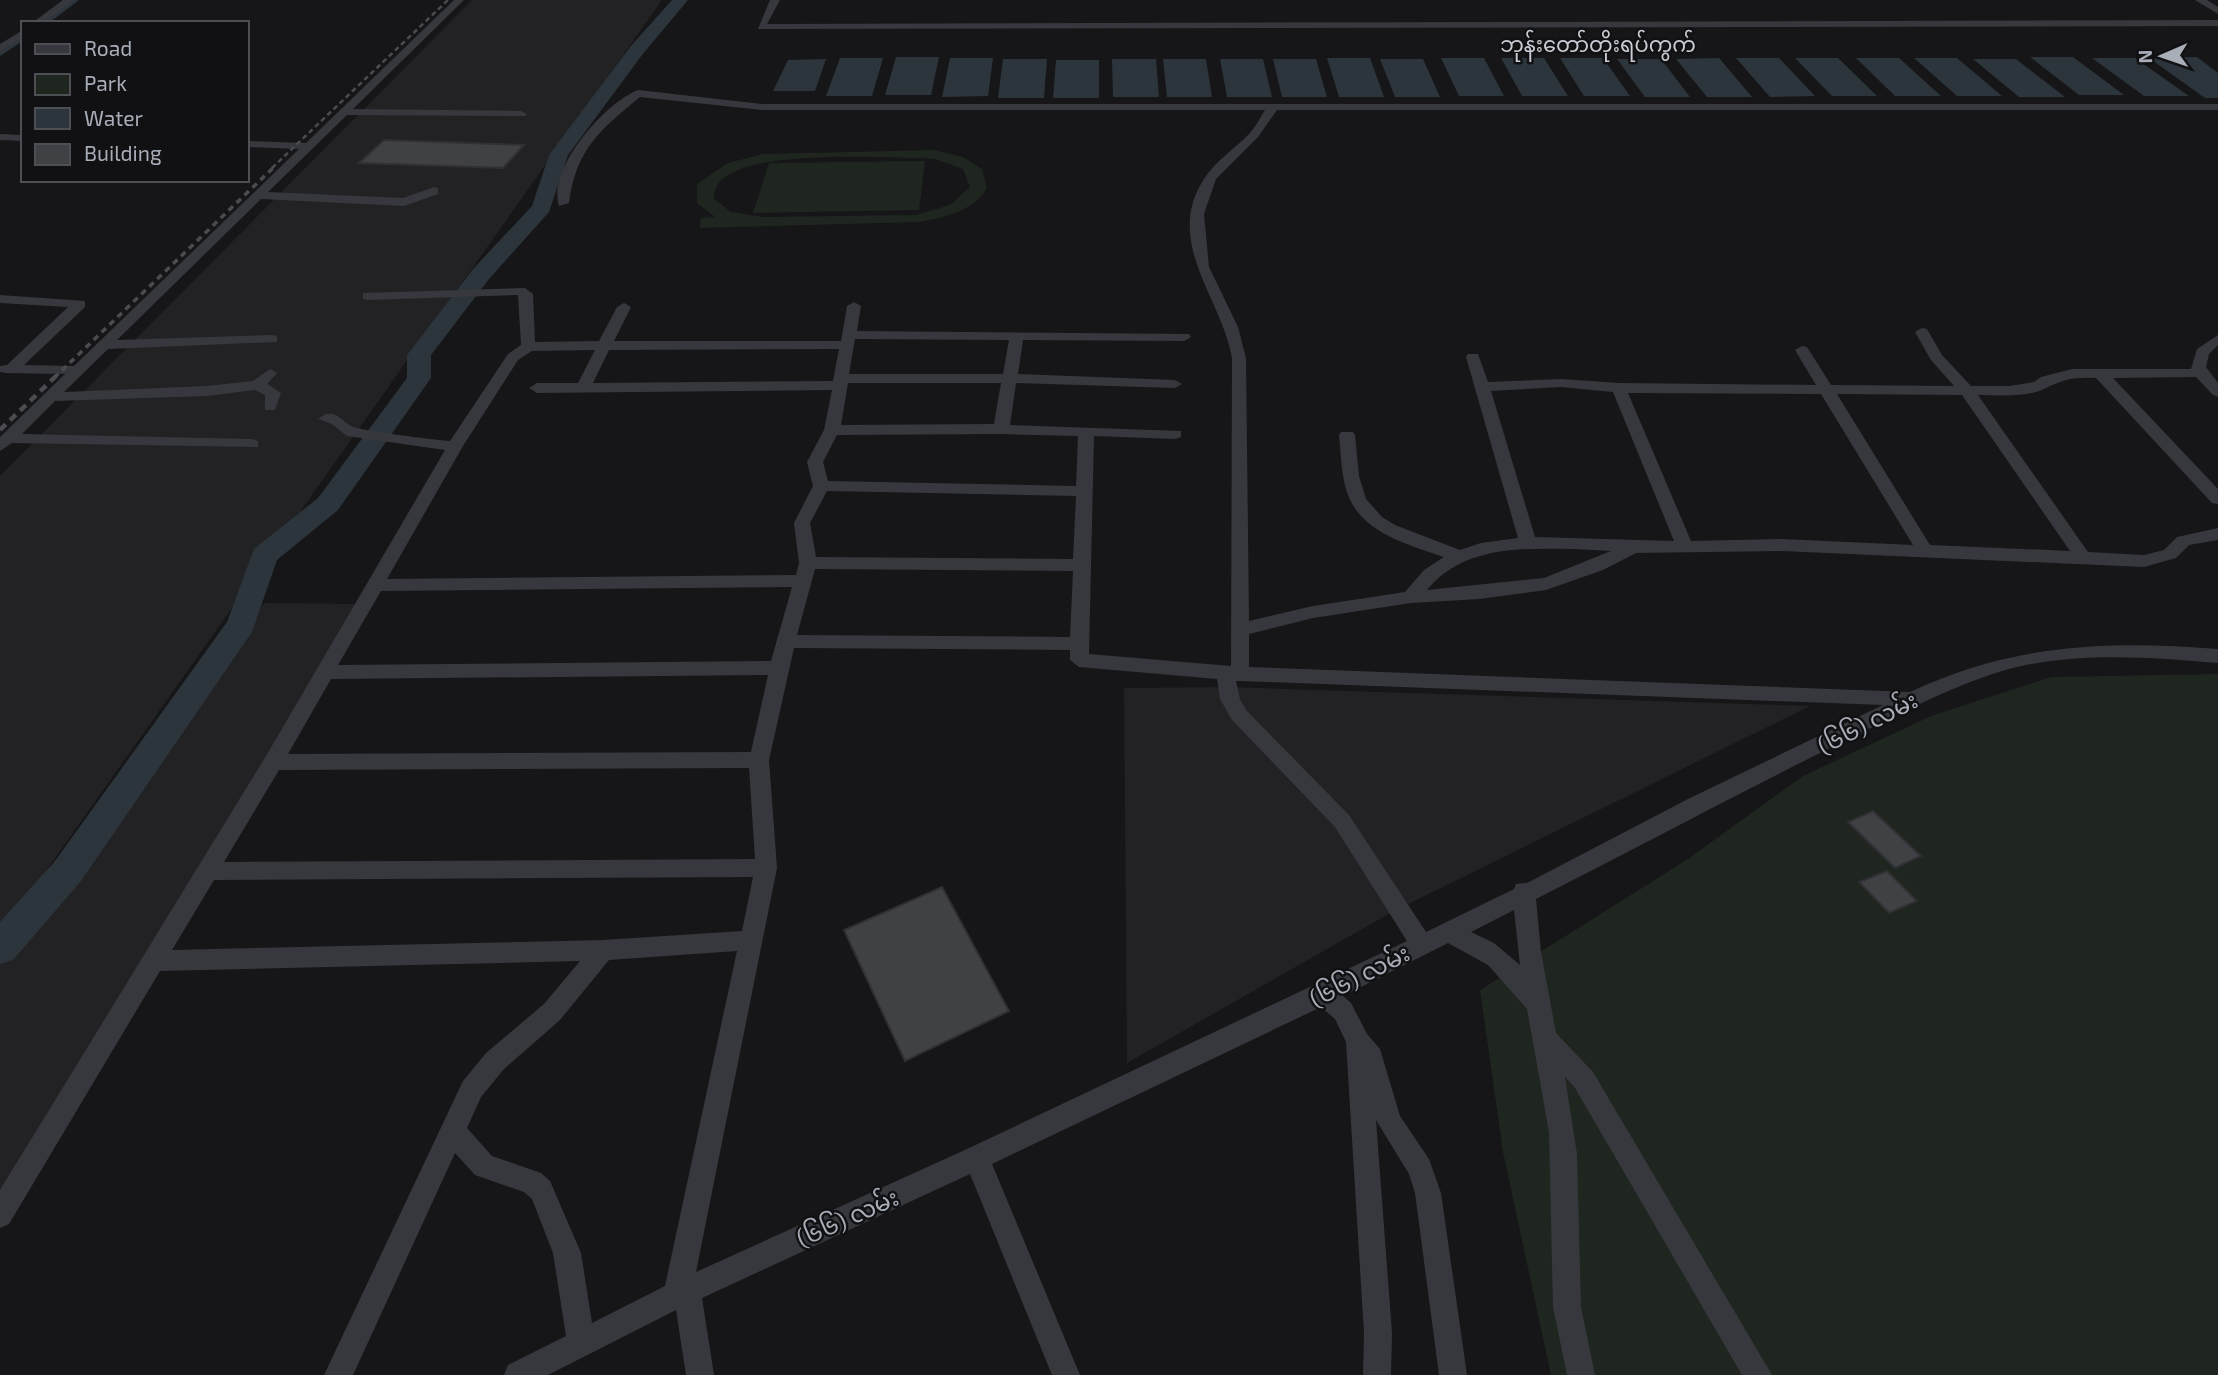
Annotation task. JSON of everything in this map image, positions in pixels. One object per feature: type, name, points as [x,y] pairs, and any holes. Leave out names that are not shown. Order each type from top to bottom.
[{"type":"street","points":[[40,21],[69,0]]},
{"type":"street","points":[[4,442],[459,0]]},
{"type":"street","points":[[775,0],[761,27],[2218,23]]},
{"type":"street","points":[[2200,0],[2218,11]]},
{"type":"street","points":[[0,50],[21,34]]},
{"type":"street","points":[[563,203],[567,174],[579,149],[620,105],[642,92],[762,107],[2218,107]]},
{"type":"street","points":[[1273,108],[1252,138],[1226,158],[1207,182],[1197,212],[1199,259],[1232,323],[1239,358],[1238,630],[1230,699],[1239,715],[1319,794],[1342,821],[1421,943]]},
{"type":"street","points":[[343,112],[521,114]]},
{"type":"street","points":[[0,137],[21,138]]},
{"type":"street","points":[[248,144],[306,146]]},
{"type":"street","points":[[256,195],[404,202],[434,191]]},
{"type":"street","points":[[368,296],[520,291],[525,296],[528,347]]},
{"type":"street","points":[[0,299],[80,304],[5,369]]},
{"type":"street","points":[[700,1375],[682,1292],[766,868],[759,760],[779,668],[806,572],[802,523],[821,486],[815,462],[832,430],[854,306]]},
{"type":"street","points":[[583,388],[624,307]]},
{"type":"street","points":[[1923,332],[1936,356],[1967,391],[2083,557]]},
{"type":"street","points":[[1001,429],[1017,335]]},
{"type":"street","points":[[0,1215],[273,762],[455,446],[513,357],[528,347],[1017,335],[1184,337]]},
{"type":"street","points":[[103,345],[272,339]]},
{"type":"street","points":[[2218,339],[2208,345],[2198,359],[2199,372],[2218,392]]},
{"type":"street","points":[[1802,350],[1924,550]]},
{"type":"street","points":[[1473,356],[1528,542]]},
{"type":"street","points":[[5,369],[78,370]]},
{"type":"street","points":[[1482,387],[1535,383],[1619,388],[2010,391],[2039,386],[2057,376],[2199,372]]},
{"type":"street","points":[[257,385],[270,373]]},
{"type":"street","points":[[2100,373],[2218,499]]},
{"type":"street","points":[[537,388],[1009,378],[1175,384]]},
{"type":"street","points":[[51,397],[193,393],[257,385],[273,393],[270,407]]},
{"type":"street","points":[[1619,388],[1685,546]]},
{"type":"street","points":[[326,419],[337,420],[343,430],[382,433],[431,445],[455,446]]},
{"type":"street","points":[[832,430],[1001,429],[1175,434]]},
{"type":"street","points":[[1086,432],[1079,660],[1232,673],[1910,699]]},
{"type":"street","points":[[1347,435],[1357,498],[1376,522],[1408,538],[1460,556]]},
{"type":"street","points":[[4,442],[252,444]]},
{"type":"street","points":[[821,486],[1084,491]]},
{"type":"street","points":[[1411,597],[1422,579],[1460,556],[1528,542],[1633,547],[1924,550],[2144,561],[2170,554],[2183,541],[2218,534]]},
{"type":"street","points":[[1238,630],[1313,612],[1411,597],[1479,593],[1546,584],[1570,577],[1633,547]]},
{"type":"street","points":[[375,585],[1084,565]]},
{"type":"street","points":[[788,641],[1080,644]]},
{"type":"street","name":"(၆၆) လမ်း","points":[[518,1375],[682,1292],[976,1158],[1324,994],[1910,699],[1982,669],[2034,658],[2104,650],[2218,656]]},
{"type":"street","points":[[325,672],[779,668]]},
{"type":"street","points":[[273,762],[759,760]]},
{"type":"street","points":[[207,871],[766,868]]},
{"type":"street","points":[[1524,891],[1526,938],[1536,1007],[1562,1136],[1567,1309],[1581,1375]]},
{"type":"street","points":[[1446,932],[1483,946],[1497,956],[1519,980],[1536,1007]]},
{"type":"street","points":[[152,961],[603,950],[752,940]]},
{"type":"street","points":[[338,1375],[451,1130],[481,1075],[552,1012],[603,950]]},
{"type":"street","points":[[1324,994],[1343,1011],[1358,1041],[1378,1333],[1377,1375]]},
{"type":"street","points":[[1544,1037],[1584,1080],[1758,1375]]},
{"type":"street","points":[[1358,1041],[1364,1044],[1371,1058],[1389,1121],[1420,1168],[1428,1193],[1453,1375]]},
{"type":"street","points":[[451,1130],[484,1166],[532,1182],[541,1189],[567,1252],[581,1344]]},
{"type":"street","points":[[976,1158],[1066,1375]]},
{"type":"shaded area","points":[[472,0],[662,0],[0,936],[0,476]]},
{"type":"shaded area","points":[[264,603],[361,604],[0,1223],[0,955]]},
{"type":"shaded area","points":[[1227,687],[1810,706],[1394,911],[1127,1063],[1124,688]]},
{"type":"green space","points":[[934,150],[963,157],[982,169],[987,188],[966,208],[919,222],[700,228],[701,218],[715,217],[697,203],[697,184],[728,163],[763,154]],"holes":[[[836,157],[935,159],[963,169],[970,187],[950,205],[916,215],[763,217],[731,212],[714,199],[720,182],[739,170],[767,162]]]},
{"type":"green space","points":[[925,161],[919,210],[753,213],[769,163]]},
{"type":"green space","points":[[2218,674],[2218,1375],[1551,1375],[1503,1152],[1480,990],[1688,859],[1803,776],[1931,716],[2051,677]]},
{"type":"water","points":[[896,57],[939,57],[931,95],[885,95]]},
{"type":"water","points":[[2030,57],[2073,57],[2124,95],[2079,95]]},
{"type":"water","points":[[2197,57],[2218,73],[2218,98],[2205,98],[2149,58]]},
{"type":"water","points":[[840,58],[883,58],[872,96],[826,96]]},
{"type":"water","points":[[950,58],[993,58],[988,96],[942,97]]},
{"type":"water","points":[[1327,58],[1370,58],[1384,97],[1339,97]]},
{"type":"water","points":[[1441,58],[1484,58],[1504,96],[1459,96]]},
{"type":"water","points":[[1501,58],[1544,58],[1568,96],[1522,96]]},
{"type":"water","points":[[1560,58],[1603,58],[1630,96],[1584,96]]},
{"type":"water","points":[[1719,58],[1752,97],[1707,97],[1676,59]]},
{"type":"water","points":[[1736,58],[1779,58],[1815,96],[1770,97]]},
{"type":"water","points":[[1795,58],[1838,58],[1877,96],[1832,96]]},
{"type":"water","points":[[1856,58],[1899,58],[1941,96],[1895,96]]},
{"type":"water","points":[[1914,58],[1957,58],[2002,96],[1957,96]]},
{"type":"water","points":[[2092,58],[2135,58],[2189,96],[2144,96]]},
{"type":"water","points":[[826,59],[815,91],[773,91],[788,60]]},
{"type":"water","points":[[1003,59],[1047,59],[1044,98],[998,98]]},
{"type":"water","points":[[1112,59],[1156,59],[1159,97],[1113,97]]},
{"type":"water","points":[[1163,59],[1206,59],[1212,97],[1167,97]]},
{"type":"water","points":[[1220,59],[1263,59],[1272,97],[1227,97]]},
{"type":"water","points":[[1273,59],[1316,59],[1327,97],[1282,97]]},
{"type":"water","points":[[1380,59],[1423,59],[1440,97],[1395,97]]},
{"type":"water","points":[[1617,59],[1661,59],[1690,97],[1645,97]]},
{"type":"water","points":[[1973,59],[2016,59],[2065,97],[2019,97]]},
{"type":"water","points":[[1056,60],[1099,60],[1099,98],[1053,98]]},
{"type":"building","points":[[384,140],[524,145],[503,168],[359,163]]},
{"type":"building","points":[[1873,811],[1921,856],[1895,868],[1848,822]]},
{"type":"building","points":[[1887,871],[1917,901],[1889,913],[1859,882]]},
{"type":"building","points":[[942,887],[1009,1011],[905,1061],[844,930]]},
{"type":"waterway","points":[[46,21],[75,0]]},
{"type":"waterway","points":[[0,948],[68,871],[241,625],[264,556],[328,504],[419,378],[419,355],[481,274],[542,208],[559,155],[636,51],[680,0]]},
{"type":"waterway","points":[[0,53],[21,38]]},
{"type":"railway","points":[[272,168],[448,0]]},
{"type":"railway","points":[[54,378],[274,167]]},
{"type":"railway","points":[[0,430],[56,376]]},
{"type":"district","name":"ဘုန်းတော်တိုးရပ်ကွက်","points":[[1598,43]]}]
